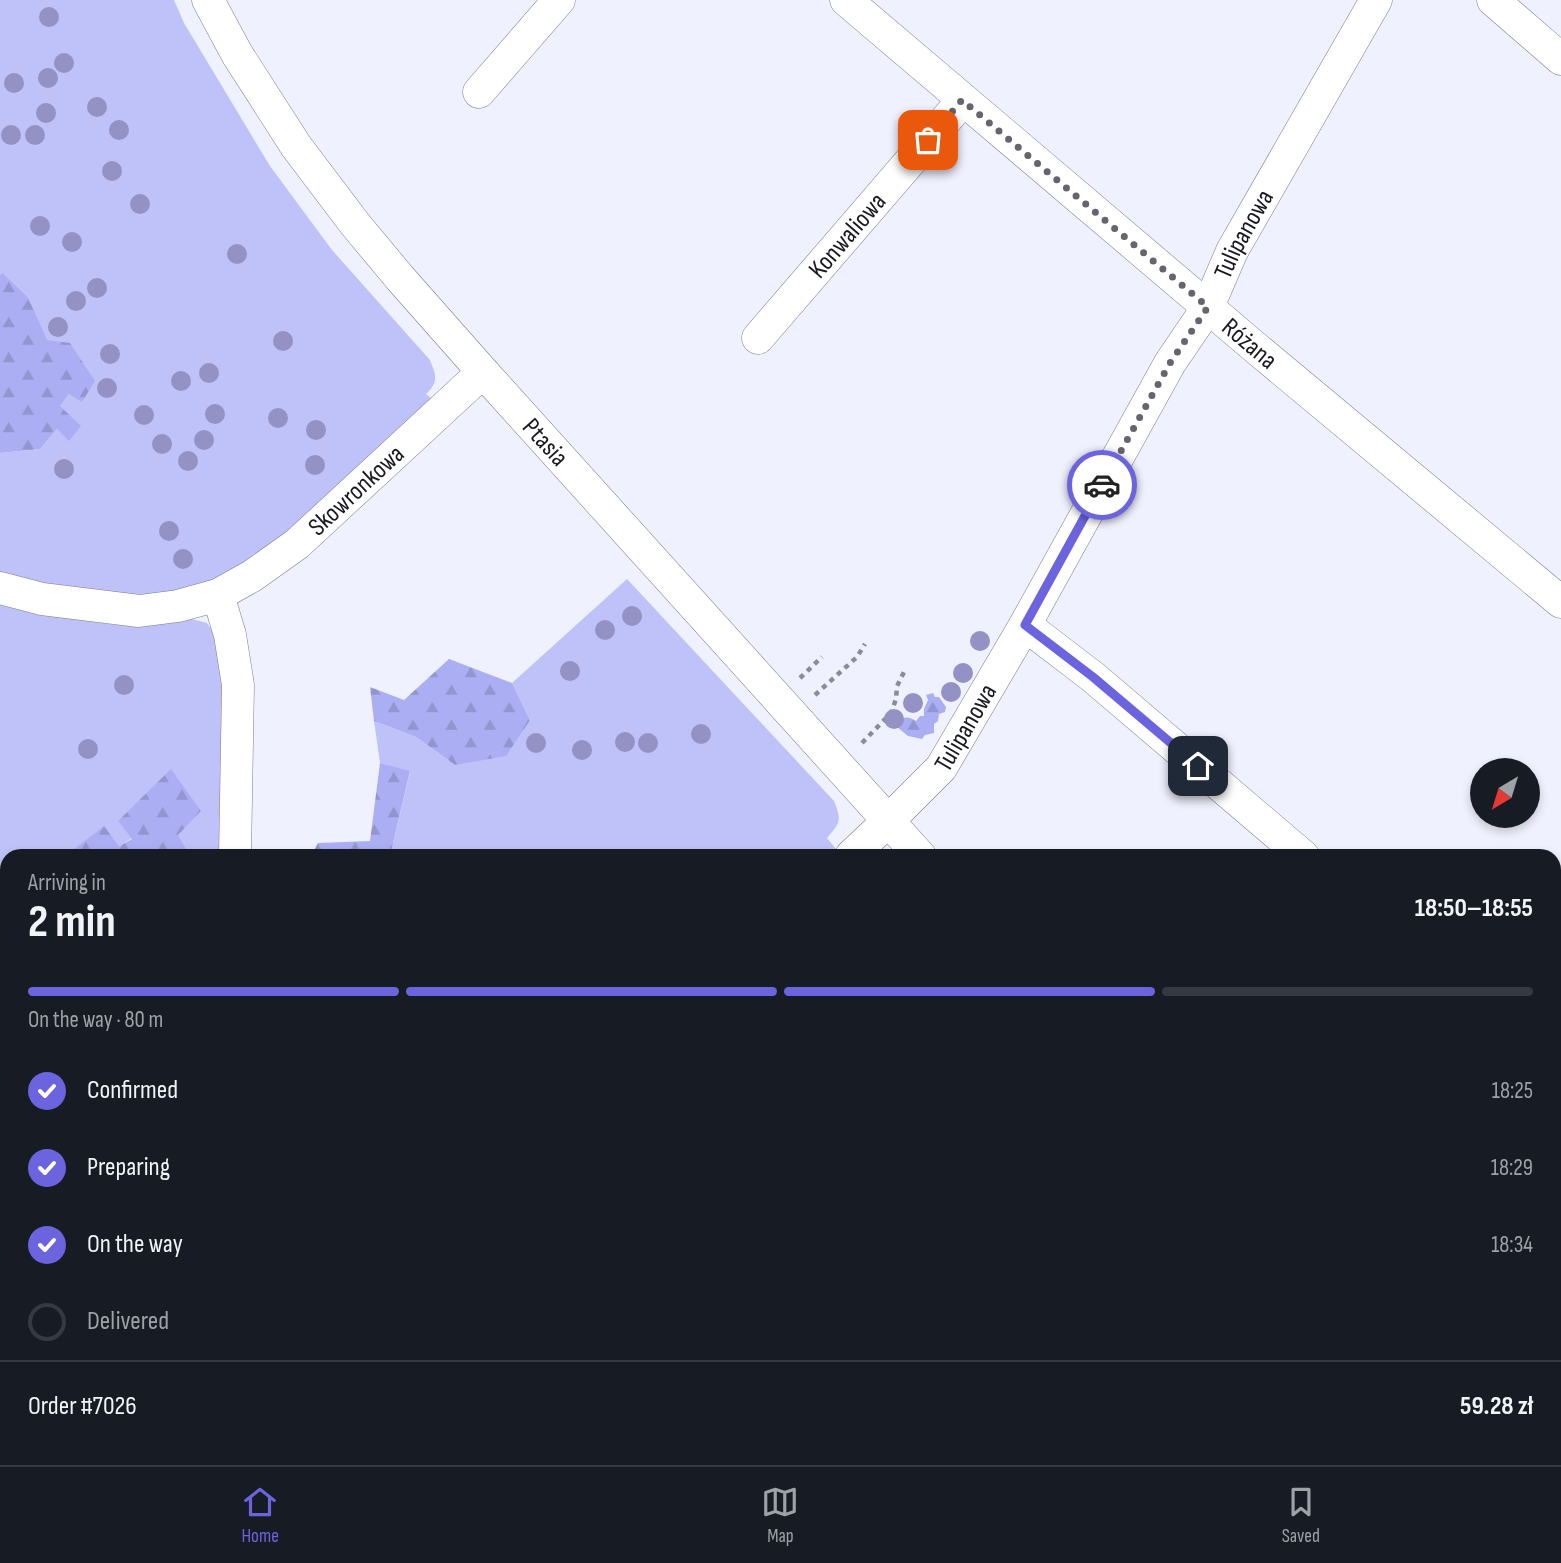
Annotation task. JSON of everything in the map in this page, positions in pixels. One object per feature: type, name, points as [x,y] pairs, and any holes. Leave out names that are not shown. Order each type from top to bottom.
[{"type":"street","name":"Ptasia","points":[[208,0],[237,54],[296,146],[355,224],[483,372],[914,849]]},
{"type":"street","points":[[479,92],[559,0]]},
{"type":"street","name":"Różana","points":[[846,0],[1561,602]]},
{"type":"street","name":"Tulipanowa","points":[[858,849],[940,768],[1025,625],[1170,363],[1208,307],[1232,251],[1376,0]]},
{"type":"street","points":[[1493,0],[1561,59]]},
{"type":"street","name":"Konwaliowa","points":[[758,338],[962,100]]},
{"type":"street","name":"Skowronkowa","points":[[0,588],[42,599],[139,611],[178,606],[218,595],[252,576],[297,544],[483,372]]},
{"type":"street","points":[[218,595],[230,635],[238,685],[235,849]]},
{"type":"street","points":[[1025,625],[1093,677],[1295,849]]},
{"type":"path","points":[[815,695],[857,657],[865,644]]},
{"type":"path","points":[[800,679],[822,657]]},
{"type":"path","points":[[860,744],[891,713],[897,686],[906,668]]},
{"type":"shaded area","points":[[0,0],[174,0],[184,23],[270,166],[332,250],[430,360],[435,378],[433,386],[426,394],[433,400],[281,543],[231,577],[164,596],[111,596],[42,584],[0,573],[0,453],[40,449],[57,429],[69,440],[60,406],[69,394],[28,297],[2,272],[0,275]]},
{"type":"shaded area","points":[[627,579],[834,801],[838,821],[827,838],[836,849],[392,849],[410,772],[380,763],[374,721],[416,737],[455,765],[530,720],[512,683]]},
{"type":"shaded area","points":[[0,603],[65,618],[117,625],[152,625],[192,619],[207,623],[219,641],[228,680],[224,849],[186,849],[177,835],[201,811],[118,821],[132,838],[119,846],[104,827],[74,849],[0,849]]},
{"type":"green space","points":[[2,272],[28,297],[47,340],[70,343],[95,381],[82,402],[69,394],[60,406],[81,426],[69,441],[57,429],[40,449],[0,453]]},
{"type":"green space","points":[[449,659],[512,683],[530,720],[506,756],[455,765],[416,737],[374,721],[370,687],[404,700]]},
{"type":"green space","points":[[933,693],[946,707],[934,724],[934,733],[925,735],[922,739],[908,736],[897,727],[899,720],[908,718],[916,721],[920,716],[924,716],[928,700],[926,695]]},
{"type":"green space","points":[[380,763],[410,771],[392,849],[315,849],[318,843],[370,841]]},
{"type":"green space","points":[[171,769],[201,811],[178,835],[186,849],[74,849],[104,826],[119,846],[132,839],[118,821]]},
{"type":"way so far","points":[[928,140],[962,100],[1208,307],[1170,363],[1102,485]]},
{"type":"route","points":[[1102,485],[1025,625],[1093,677],[1198,766]]}]
